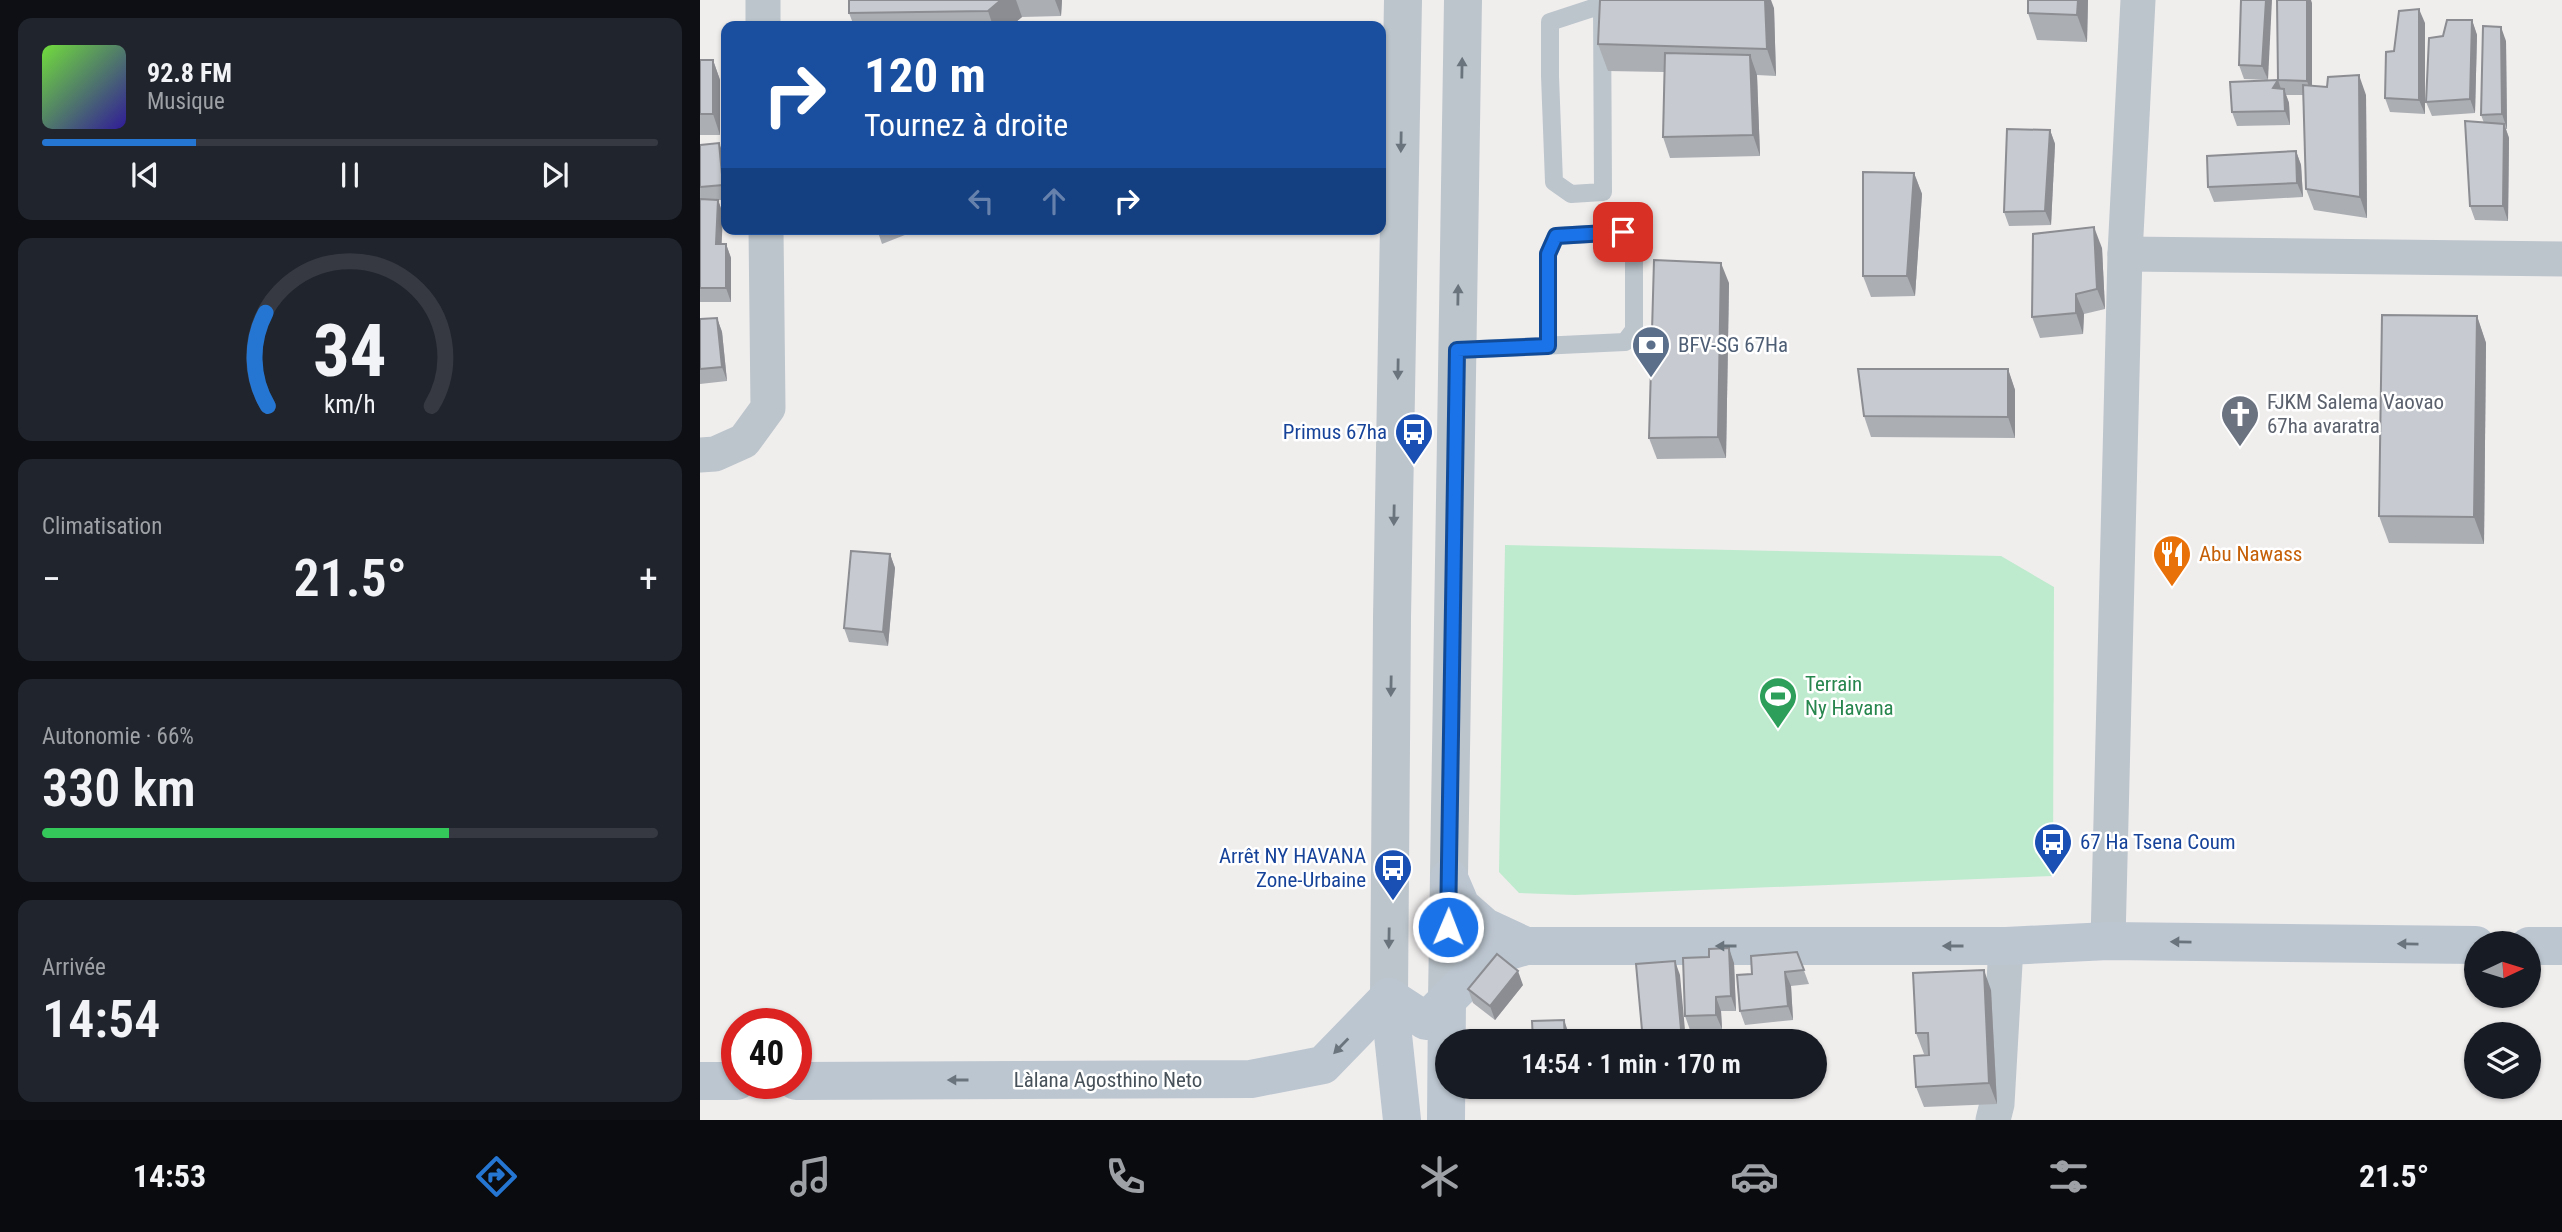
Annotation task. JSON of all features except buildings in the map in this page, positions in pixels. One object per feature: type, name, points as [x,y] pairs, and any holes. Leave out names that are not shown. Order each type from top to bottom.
[{"type":"main road","points":[[1449,878],[1461,906],[1485,927],[1526,946]]},
{"type":"main road","points":[[1389,997],[1426,1021],[1476,971],[1499,954],[1526,946],[2006,946],[2108,942],[2464,945]]},
{"type":"main road","points":[[2541,946],[2562,946]]},
{"type":"main road","points":[[1389,997],[1402,1120]]},
{"type":"main road","name":"Làlana Agosthino Neto","points":[[812,1081],[1251,1079],[1323,1065],[1389,997]]},
{"type":"main road","points":[[1446,1120],[1447,1000]]},
{"type":"main road","points":[[700,1081],[721,1081]]},
{"type":"street","points":[[763,0],[763,21]]},
{"type":"street","points":[[1389,997],[1392,605],[1403,0]]},
{"type":"street","points":[[1447,1000],[1463,0]]},
{"type":"street","points":[[2108,942],[2125,254],[2138,0]]},
{"type":"street","points":[[700,455],[715,454],[744,441],[768,408],[765,235]]},
{"type":"street","points":[[2125,254],[2562,259]]},
{"type":"street","points":[[1993,1119],[1997,1104],[2006,946]]},
{"type":"lane","points":[[1602,2],[1603,192],[1571,194],[1555,182],[1550,22],[1602,2]]},
{"type":"lane","points":[[1457,350],[1548,346],[1625,342],[1634,330],[1634,245],[1623,232],[1556,236],[1548,254],[1548,346]]},
{"type":"green space","name":"Terrain Ny Havana","points":[[1505,545],[2001,556],[2054,587],[2053,876],[1575,895],[1519,893],[1499,872]]},
{"type":"place","name":"BFV-SG 67Ha","points":[[1651,379]]},
{"type":"place","name":"FJKM Salema Vaovao 67ha avaratra","points":[[2240,448]]},
{"type":"place","name":"Primus 67ha","points":[[1414,466]]},
{"type":"place","name":"Abu Nawass","points":[[2172,588]]},
{"type":"place","name":"Terrain Ny Havana","points":[[1778,730]]},
{"type":"place","name":"67 Ha Tsena Coum","points":[[2053,876]]},
{"type":"place","name":"Arrêt NY HAVANA Zone-Urbaine","points":[[1393,902]]},
{"type":"route","points":[[1448,927],[1457,350],[1548,346],[1548,254],[1556,236],[1623,232]]}]
